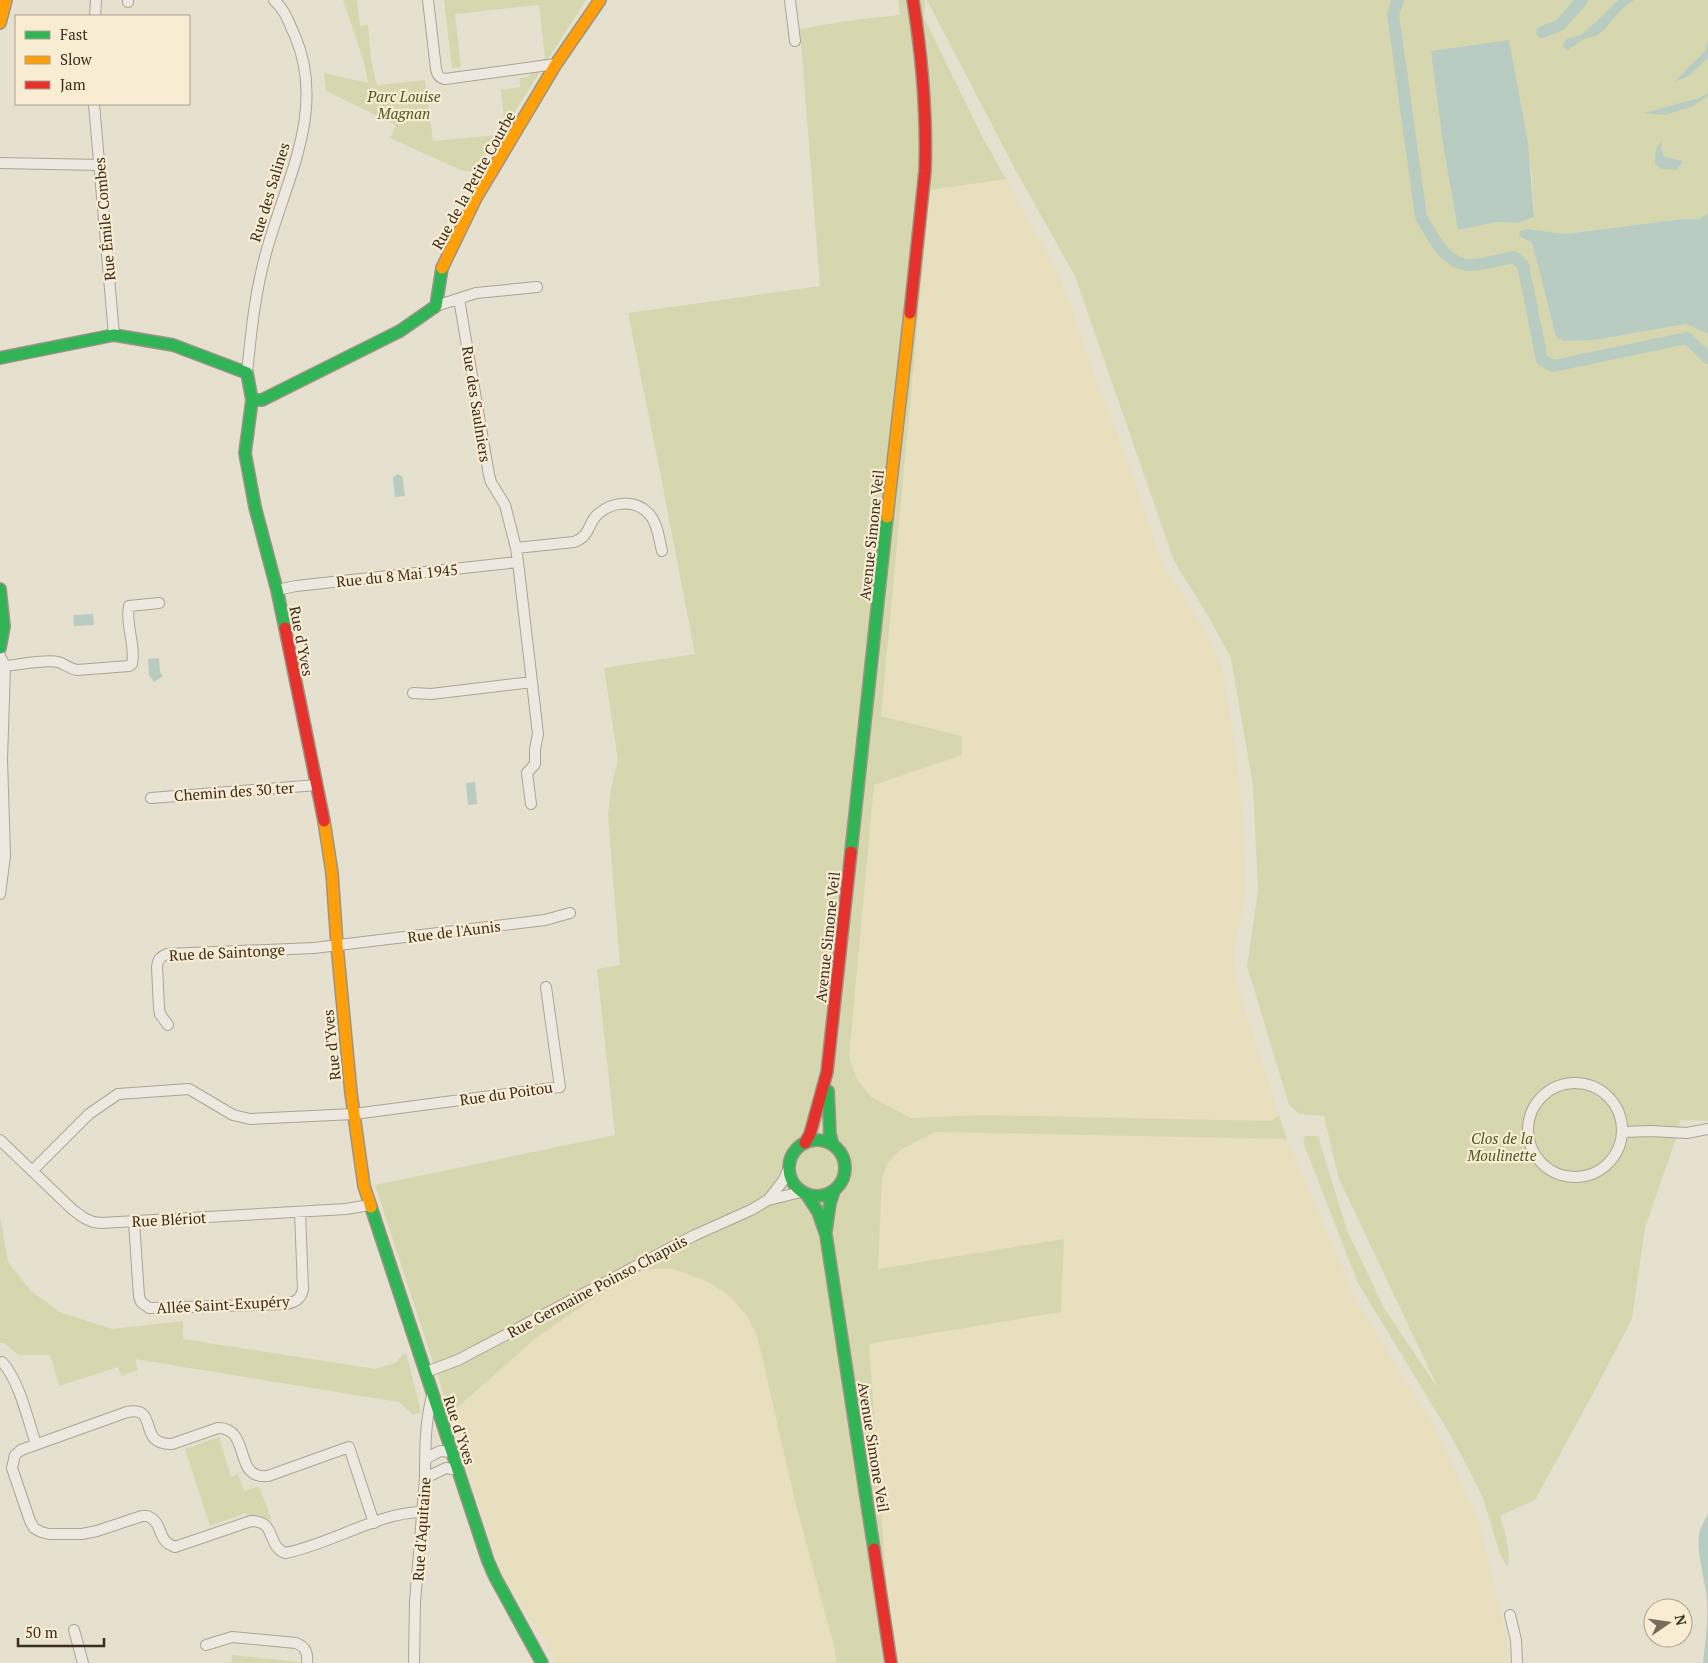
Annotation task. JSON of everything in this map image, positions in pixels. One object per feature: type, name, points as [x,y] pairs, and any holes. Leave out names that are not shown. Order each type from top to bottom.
[{"type":"street","points":[[0,23],[6,0]]},
{"type":"street","points":[[95,15],[96,0]]},
{"type":"street","name":"Rue des Salines","points":[[252,400],[246,373],[254,305],[265,253],[294,168],[305,123],[307,82],[300,48],[286,16],[274,0]]},
{"type":"street","points":[[428,0],[436,69],[437,75],[441,78],[556,64]]},
{"type":"street","name":"Rue de la Petite Courbe","points":[[436,306],[442,267],[476,198],[556,64],[600,0]]},
{"type":"street","points":[[790,0],[795,41]]},
{"type":"street","name":"Avenue Simone Veil","points":[[827,1072],[925,171],[924,78],[913,0]]},
{"type":"street","name":"Rue Émile Combes","points":[[94,105],[114,335]]},
{"type":"street","points":[[0,163],[100,165]]},
{"type":"street","points":[[252,400],[262,400],[400,331],[436,306],[476,294],[537,286]]},
{"type":"street","name":"Rue des Saulniers","points":[[460,299],[488,475],[506,505],[516,548]]},
{"type":"street","points":[[0,358],[114,335],[173,345],[246,373]]},
{"type":"street","name":"Rue d'Yves","points":[[252,400],[245,453],[255,507],[277,590],[327,836],[354,1114],[364,1186],[451,1452],[492,1569],[542,1663]]},
{"type":"street","points":[[531,804],[527,773],[535,764],[538,734],[516,548],[574,542],[583,539],[596,516],[605,508],[616,504],[629,504],[639,506],[650,515],[657,529],[662,551]]},
{"type":"street","name":"Rue du 8 Mai 1945","points":[[277,590],[306,585],[518,562]]},
{"type":"street","points":[[0,590],[0,607],[4,617],[5,629],[0,648]]},
{"type":"street","points":[[5,666],[50,661],[58,662],[77,670],[129,666],[132,664],[134,652],[129,622],[129,606],[160,603]]},
{"type":"street","points":[[0,656],[5,666],[2,759],[5,856],[0,894]]},
{"type":"street","points":[[414,693],[431,694],[532,682]]},
{"type":"street","name":"Chemin des 30 ter","points":[[151,798],[317,785]]},
{"type":"street","name":"Rue de l'Aunis","points":[[337,945],[546,920],[570,914]]},
{"type":"street","name":"Rue de Saintonge","points":[[168,1025],[160,1014],[159,1008],[156,967],[161,956],[167,954],[314,948],[337,945]]},
{"type":"street","name":"Rue du Poitou","points":[[354,1114],[560,1087],[546,987]]},
{"type":"street","points":[[805,1143],[810,1134],[827,1072]]},
{"type":"street","points":[[827,1072],[830,1134],[833,1145]]},
{"type":"street","points":[[1570,1082],[1585,1083],[1600,1089],[1612,1099],[1620,1112],[1622,1132],[1621,1143],[1614,1157],[1604,1168],[1590,1175],[1575,1177],[1560,1175],[1547,1168],[1537,1158],[1530,1145],[1528,1130],[1533,1108],[1542,1096],[1555,1087],[1570,1082]]},
{"type":"street","points":[[32,1171],[90,1114],[118,1094],[189,1089],[233,1114],[250,1119],[354,1114]]},
{"type":"street","points":[[1622,1132],[1687,1133],[1708,1129]]},
{"type":"street","name":"Rue Blériot","points":[[0,1140],[73,1210],[93,1222],[134,1222],[346,1210],[370,1205]]},
{"type":"street","points":[[811,1140],[821,1140],[833,1145],[842,1155],[846,1168],[842,1181],[834,1191],[829,1210],[826,1235],[818,1212],[792,1181],[789,1168],[790,1159],[794,1152],[811,1140]]},
{"type":"street","name":"Rue Germaine Poinso Chapuis","points":[[768,1200],[783,1180],[789,1168]]},
{"type":"street","points":[[804,1193],[819,1197],[834,1191]]},
{"type":"street","name":"Rue Germaine Poinso Chapuis","points":[[426,1372],[458,1360],[675,1245],[751,1210],[768,1200],[804,1193]]},
{"type":"street","name":"Allée Saint-Exupéry","points":[[134,1222],[140,1296],[141,1302],[148,1308],[286,1304],[294,1302],[301,1297],[304,1288],[300,1212]]},
{"type":"street","name":"Avenue Simone Veil","points":[[826,1235],[891,1663]]},
{"type":"street","points":[[2,1362],[9,1369],[14,1380],[36,1444]]},
{"type":"street","name":"Rue d'Aquitaine","points":[[414,1663],[415,1602],[425,1459],[430,1406],[433,1395]]},
{"type":"street","points":[[374,1523],[350,1443],[268,1476],[262,1476],[250,1472],[237,1440],[232,1432],[225,1428],[218,1428],[172,1444],[165,1444],[157,1442],[152,1436],[144,1415],[134,1411],[36,1444],[15,1455],[12,1461],[12,1468],[30,1521],[34,1528],[49,1534],[90,1533],[147,1516],[157,1522],[164,1541],[175,1547],[251,1521],[259,1521],[265,1524],[275,1545],[285,1553],[374,1523],[410,1513],[422,1512]]},
{"type":"street","points":[[425,1459],[440,1450],[451,1452]]},
{"type":"street","points":[[425,1478],[446,1468],[458,1470]]},
{"type":"street","points":[[1510,1615],[1516,1640],[1517,1663]]},
{"type":"street","points":[[74,1630],[83,1663]]},
{"type":"street","points":[[206,1645],[232,1637],[296,1643],[302,1646],[307,1653],[307,1663]]},
{"type":"shaded area","points":[[1618,0],[1634,0],[1622,9],[1604,30],[1596,36],[1586,38],[1566,51],[1563,45],[1566,39],[1581,35]]},
{"type":"shaded area","points":[[1509,40],[1528,143],[1534,217],[1519,223],[1497,222],[1458,230],[1443,145],[1431,51]]},
{"type":"shaded area","points":[[1708,41],[1708,58],[1689,76],[1674,82],[1705,51]]},
{"type":"shaded area","points":[[1708,93],[1708,96],[1691,107],[1665,115],[1644,113],[1699,98]]},
{"type":"shaded area","points":[[1662,141],[1661,149],[1664,157],[1683,161],[1677,170],[1662,169],[1655,164],[1656,148]]},
{"type":"shaded area","points":[[1006,179],[1057,271],[1131,470],[1162,563],[1207,633],[1223,670],[1234,737],[1243,816],[1246,892],[1235,945],[1235,974],[1246,1013],[1287,1139],[1356,1300],[1436,1429],[1479,1521],[1506,1634],[1508,1663],[555,1663],[544,1639],[501,1572],[450,1414],[536,1338],[626,1276],[649,1269],[673,1269],[707,1281],[731,1297],[747,1316],[758,1339],[869,1344],[882,1179],[888,1162],[900,1150],[888,1107],[871,1097],[857,1079],[849,1058],[874,784],[962,755],[962,736],[881,716],[930,190]]},
{"type":"shaded area","points":[[1708,213],[1708,334],[1686,324],[1595,340],[1564,341],[1556,337],[1532,243],[1519,236],[1520,231],[1528,229],[1565,234],[1682,219],[1699,219]]},
{"type":"shaded area","points":[[397,474],[402,476],[405,496],[395,497],[393,478]]},
{"type":"shaded area","points":[[93,614],[94,625],[74,626],[73,615]]},
{"type":"shaded area","points":[[159,658],[160,672],[163,676],[154,682],[149,675],[148,659]]},
{"type":"shaded area","points":[[475,782],[477,804],[468,805],[466,783]]},
{"type":"shaded area","points":[[1708,1514],[1708,1663],[1703,1663],[1707,1627],[1707,1605],[1698,1543],[1700,1530]]},
{"type":"green space","name":"Parc Louise Magnan","points":[[343,0],[357,0],[360,26],[368,25],[371,60],[377,85],[425,80],[433,141],[497,135],[504,118],[501,90],[520,87],[520,78],[528,77],[545,57],[539,5],[455,14],[461,67],[452,68],[444,0],[586,0],[477,171],[463,171],[390,138],[396,125],[326,91],[324,73],[368,83],[364,62]]},
{"type":"green space","points":[[898,0],[925,0],[924,18],[983,138],[1006,179],[930,190],[881,716],[962,736],[962,755],[874,785],[849,1058],[857,1079],[871,1097],[911,1118],[980,1115],[1270,1121],[1279,1116],[1287,1139],[935,1132],[900,1150],[888,1162],[882,1179],[878,1269],[1064,1239],[1061,1312],[869,1344],[892,1663],[836,1663],[835,1650],[795,1501],[758,1339],[747,1316],[731,1297],[707,1281],[673,1269],[649,1269],[626,1276],[536,1338],[450,1414],[375,1185],[615,1135],[597,969],[620,965],[608,816],[611,788],[618,760],[604,668],[695,654],[628,313],[820,286],[800,29],[900,15]]},
{"type":"green space","name":"Clos de la Moulinette","points":[[927,0],[1708,0],[1708,213],[1699,219],[1682,219],[1565,234],[1528,229],[1519,236],[1532,243],[1556,337],[1595,340],[1686,324],[1708,334],[1708,1121],[1680,1120],[1678,1133],[1645,1228],[1632,1319],[1596,1388],[1535,1500],[1500,1516],[1509,1556],[1507,1567],[1500,1554],[1482,1495],[1451,1436],[1358,1283],[1303,1142],[1305,1136],[1318,1136],[1347,1230],[1384,1308],[1439,1390],[1339,1179],[1324,1116],[1300,1114],[1289,1105],[1247,966],[1258,891],[1253,786],[1231,658],[1207,614],[1174,561],[1075,276],[1016,171]],"holes":[[[1431,51],[1523,121],[1532,177],[1534,217],[1519,223],[1497,222],[1458,230],[1443,145]]]},
{"type":"green space","points":[[0,1216],[8,1262],[31,1291],[60,1312],[112,1329],[183,1321],[183,1339],[375,1369],[395,1363],[406,1352],[421,1412],[413,1415],[399,1402],[135,1359],[138,1370],[121,1376],[118,1367],[59,1386],[50,1355],[18,1355],[4,1343],[0,1343]]},
{"type":"green space","points":[[219,1437],[231,1477],[238,1474],[244,1491],[259,1486],[272,1521],[261,1515],[247,1515],[245,1513],[210,1526],[185,1449]]},
{"type":"green space","points":[[232,1655],[300,1662],[300,1663],[231,1663]]},
{"type":"waterway","points":[[1398,0],[1393,14],[1421,217],[1434,240],[1445,254],[1460,263],[1468,265],[1514,257],[1523,265],[1542,360],[1553,366],[1687,338],[1708,358]]},
{"type":"waterway","points":[[1542,32],[1560,25],[1582,0]]},
{"type":"traffic: fast","points":[[252,400],[262,400],[400,331],[436,306],[442,268]]},
{"type":"traffic: fast","points":[[0,358],[114,335],[173,345],[247,373],[252,400],[245,453],[255,507],[285,628]]},
{"type":"traffic: fast","points":[[851,852],[887,517]]},
{"type":"traffic: fast","points":[[0,589],[4,626],[0,648]]},
{"type":"traffic: fast","points":[[828,1091],[830,1134],[833,1145]]},
{"type":"traffic: fast","points":[[811,1140],[823,1140],[833,1144],[841,1152],[845,1168],[841,1184],[833,1192],[823,1196],[811,1196],[801,1192],[793,1184],[789,1174],[789,1162],[793,1152],[801,1144],[811,1140]]},
{"type":"traffic: fast","points":[[826,1231],[830,1203],[834,1191]]},
{"type":"traffic: fast","points":[[807,1195],[818,1212],[826,1235],[874,1549]]},
{"type":"traffic: fast","points":[[371,1207],[488,1561],[542,1663]]},
{"type":"traffic: slow","points":[[0,23],[6,0]]},
{"type":"traffic: slow","points":[[442,268],[476,198],[556,64],[600,0]]},
{"type":"traffic: slow","points":[[887,517],[910,313]]},
{"type":"traffic: slow","points":[[324,821],[332,873],[351,1093],[364,1186],[371,1207]]},
{"type":"traffic: jam","points":[[910,313],[925,171],[923,85],[913,0]]},
{"type":"traffic: jam","points":[[285,628],[324,821]]},
{"type":"traffic: jam","points":[[805,1143],[810,1134],[827,1072],[851,852]]},
{"type":"traffic: jam","points":[[874,1549],[891,1663]]}]
